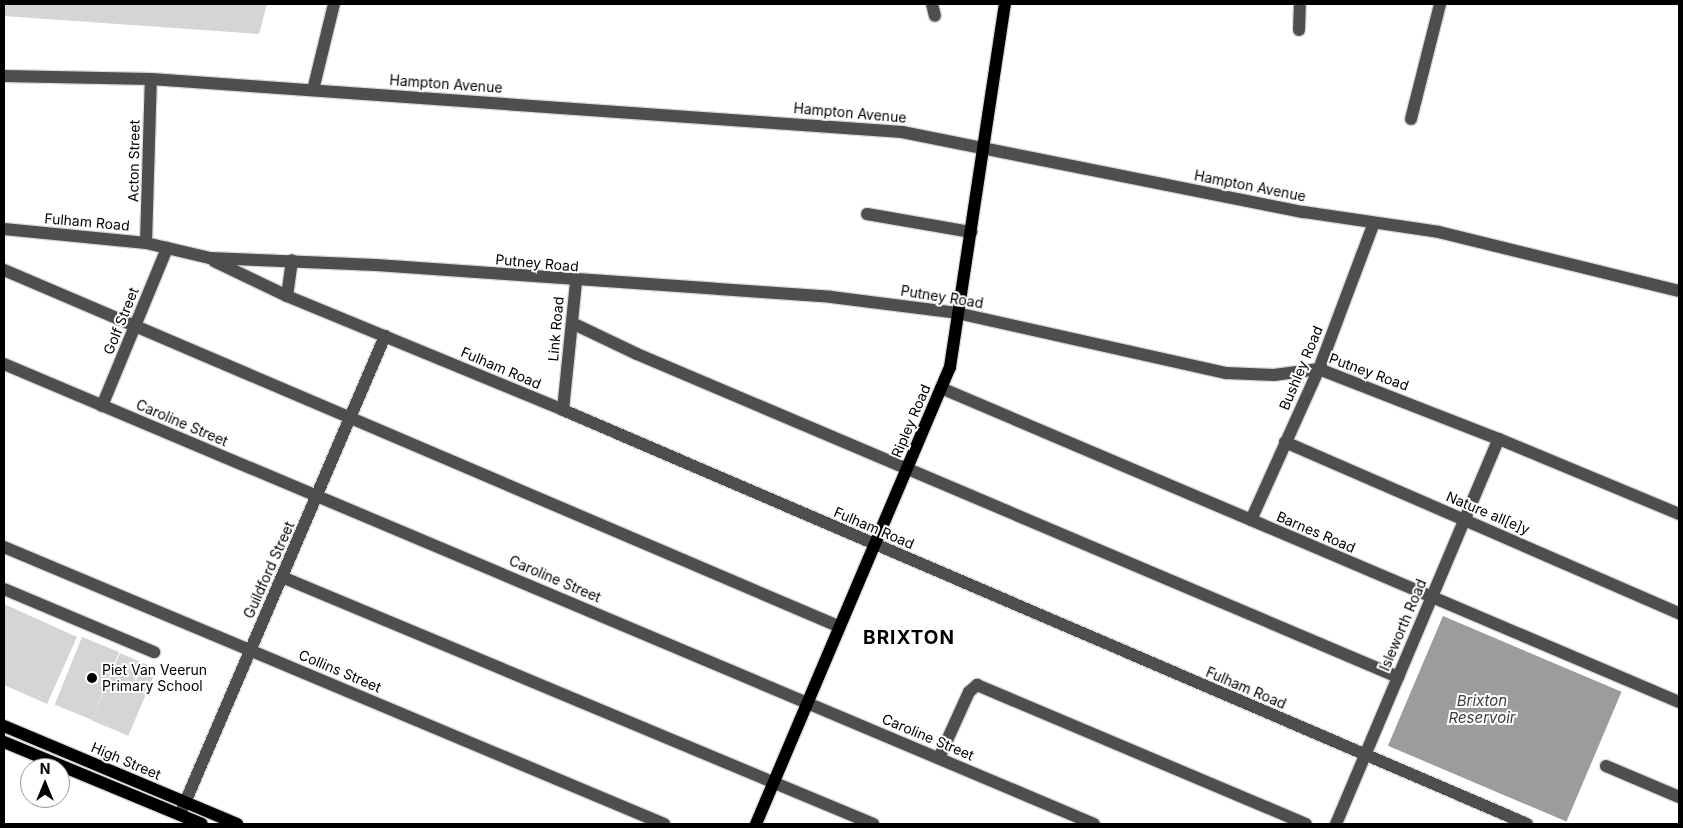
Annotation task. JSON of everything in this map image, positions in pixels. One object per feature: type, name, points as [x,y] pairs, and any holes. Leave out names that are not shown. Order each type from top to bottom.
[{"type":"main road","name":"Ripley Road","points":[[756,824],[806,701],[950,366],[1005,4]]},
{"type":"main road","name":"High Street","points":[[4,726],[237,824]]},
{"type":"main road","name":"High Street","points":[[4,742],[202,824]]},
{"type":"street","points":[[313,90],[334,4]]},
{"type":"street","points":[[1299,30],[1300,4]]},
{"type":"street","points":[[1411,120],[1440,4]]},
{"type":"street","name":"Hampton Avenue","points":[[4,76],[151,79],[902,132],[1373,225],[1439,232],[1679,291]]},
{"type":"street","name":"Acton Street","points":[[146,243],[151,79]]},
{"type":"street","points":[[867,214],[971,232]]},
{"type":"street","name":"Bushley Road","points":[[1251,520],[1319,369],[1373,225]]},
{"type":"street","name":"Fulham Road","points":[[4,230],[146,243],[168,248]]},
{"type":"street","name":"Putney Road","points":[[168,248],[210,258],[292,260],[576,281],[831,297],[957,313],[1226,373],[1274,375],[1319,369],[1499,439],[1679,514]]},
{"type":"street","name":"Golf Street","points":[[102,406],[168,248]]},
{"type":"street","name":"Fulham Road","points":[[210,258],[287,296],[563,410],[1527,824]]},
{"type":"street","points":[[287,296],[292,260]]},
{"type":"street","points":[[4,270],[136,324],[350,419],[838,626]]},
{"type":"street","name":"Link Road","points":[[563,410],[576,281]]},
{"type":"street","points":[[572,323],[906,469],[1398,677]]},
{"type":"street","name":"Guildford Street","points":[[180,815],[282,577],[319,496],[385,336]]},
{"type":"street","name":"Caroline Street","points":[[4,364],[1094,824]]},
{"type":"street","name":"Barnes Road","points":[[941,388],[1679,702]]},
{"type":"street","name":"Isleworth Road","points":[[1336,824],[1499,439]]},
{"type":"street","name":"Nature all[e]y","points":[[1285,442],[1679,613]]},
{"type":"street","name":"Collins Street","points":[[4,547],[251,649],[664,824]]},
{"type":"street","points":[[282,577],[874,824]]},
{"type":"street","points":[[4,589],[154,652]]},
{"type":"street","points":[[939,758],[969,692],[977,685],[1306,824]]},
{"type":"street","points":[[1606,766],[1679,797]]},
{"type":"shaded area","points":[[4,4],[267,4],[259,34],[4,16]]},
{"type":"shaded area","points":[[4,604],[77,637],[47,704],[4,685]]},
{"type":"shaded area","points":[[82,637],[119,652],[92,720],[55,705]]},
{"type":"shaded area","points":[[120,653],[157,669],[128,736],[91,720]]},
{"type":"water","name":"Brixton Reservoir","points":[[1443,616],[1622,692],[1566,822],[1388,746]]},
{"type":"place","name":"Piet Van Veerun Primary School","points":[[92,678]]},
{"type":"district","name":"BRIXTON","points":[[909,638]]}]
